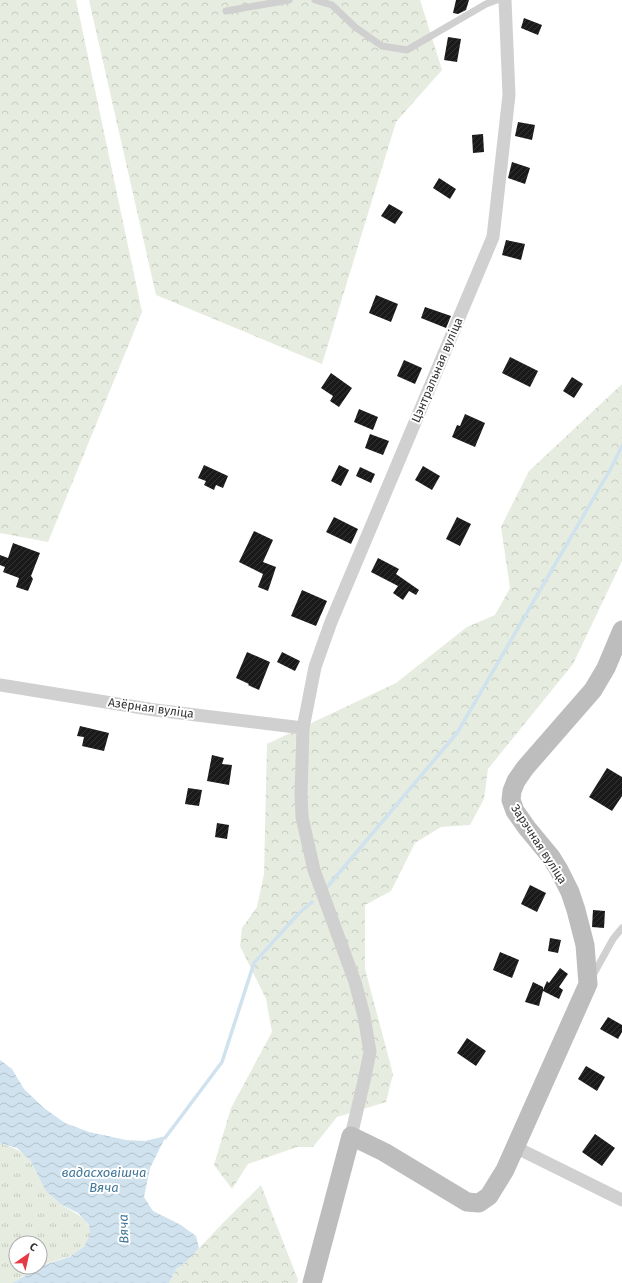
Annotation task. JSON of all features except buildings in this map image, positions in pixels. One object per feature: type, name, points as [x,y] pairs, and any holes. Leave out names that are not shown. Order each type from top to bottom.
[{"type":"street","name":"Цэнтральная вуліца","points":[[351,1136],[370,1052],[364,1016],[355,982],[314,870],[302,817],[301,794],[303,728],[315,667],[331,622],[493,237],[509,95],[505,0]]},
{"type":"street","name":"Зарэчная вуліца","points":[[351,1136],[384,1152],[467,1202],[479,1203],[489,1196],[506,1170],[588,984],[585,945],[570,892],[551,857],[515,811],[511,800],[512,791],[524,768],[593,690],[600,680],[622,630]]},
{"type":"street","name":"Азёрная вуліца","points":[[0,684],[155,710],[303,728]]},
{"type":"street","points":[[312,1283],[351,1136]]},
{"type":"street","points":[[515,1147],[622,1200]]},
{"type":"lane","points":[[226,11],[289,0]]},
{"type":"lane","points":[[315,0],[332,5],[355,27],[382,46],[407,50],[486,4],[497,0]]},
{"type":"lane","points":[[588,984],[613,939],[622,928]]},
{"type":"green space","points":[[0,0],[76,0],[142,312],[48,542],[0,533]]},
{"type":"green space","points":[[89,0],[420,0],[442,70],[396,122],[322,364],[156,295]]},
{"type":"green space","points":[[622,384],[622,561],[573,664],[488,769],[484,799],[470,825],[441,827],[415,843],[391,891],[365,905],[365,969],[393,1074],[386,1102],[337,1117],[313,1147],[297,1147],[248,1164],[232,1189],[214,1165],[231,1108],[272,1032],[266,999],[240,946],[242,928],[257,907],[264,874],[267,744],[396,683],[467,627],[495,615],[510,588],[501,527],[529,471]]},
{"type":"green space","points":[[0,1143],[16,1149],[29,1159],[49,1194],[60,1204],[85,1220],[90,1230],[90,1236],[87,1244],[76,1253],[48,1264],[48,1235],[8,1235],[8,1275],[26,1275],[12,1283],[0,1283]]},
{"type":"green space","points":[[261,1185],[298,1280],[297,1283],[169,1283],[176,1269],[186,1262]]},
{"type":"water","name":"вадасховішча Вяча","points":[[0,1060],[12,1069],[24,1089],[44,1108],[65,1123],[89,1132],[126,1140],[145,1141],[166,1136],[150,1168],[144,1197],[153,1211],[181,1225],[196,1236],[199,1248],[186,1262],[176,1269],[169,1283],[12,1283],[26,1275],[48,1275],[48,1264],[69,1257],[84,1247],[90,1235],[89,1225],[78,1213],[60,1204],[46,1191],[30,1160],[17,1148],[0,1143]]},
{"type":"waterway","points":[[328,886],[457,733],[610,470],[622,446]]},
{"type":"waterway","points":[[165,1138],[222,1062],[254,963],[298,914],[312,902]]},
{"type":"water label","name":"Вяча","points":[[123,1229]]}]
